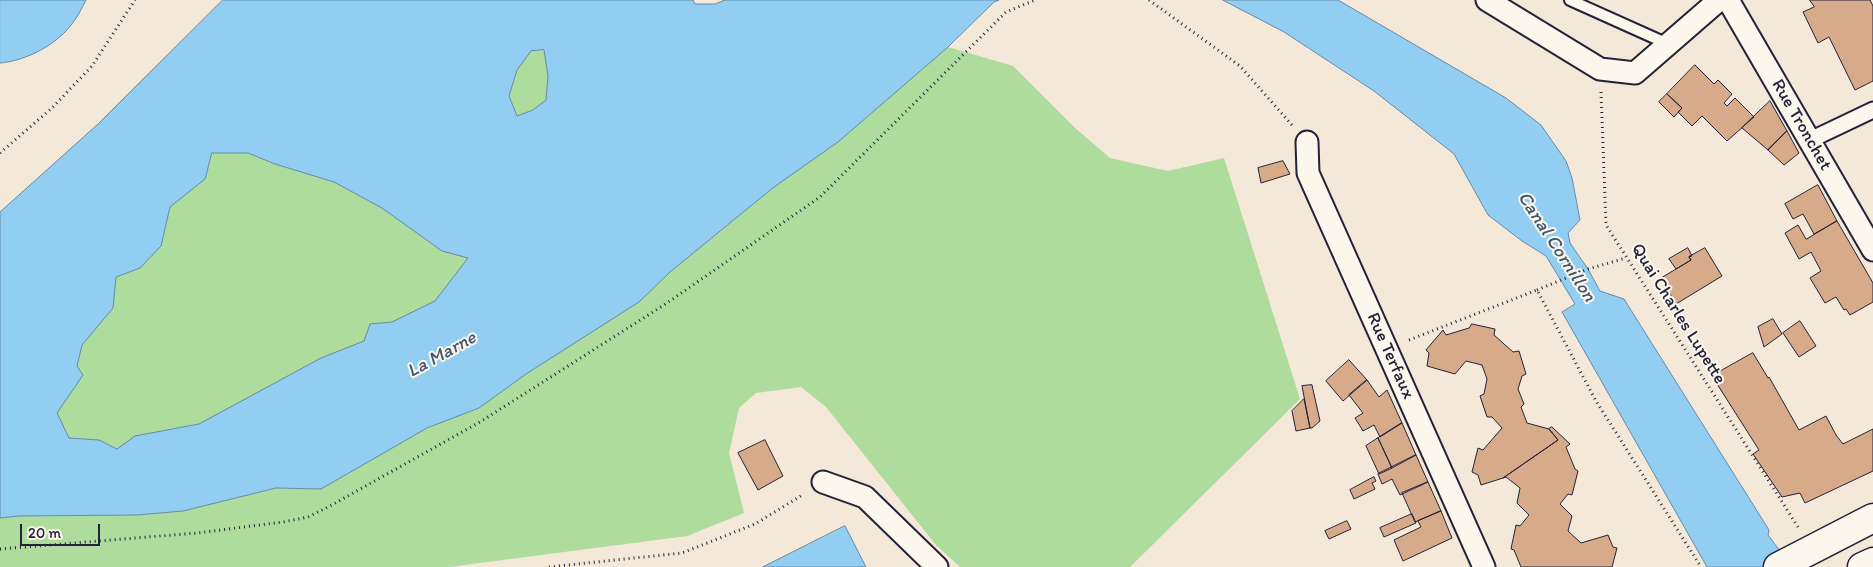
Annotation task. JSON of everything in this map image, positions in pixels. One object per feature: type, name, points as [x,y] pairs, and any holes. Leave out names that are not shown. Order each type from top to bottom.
[{"type":"main road","points":[[1778,567],[1873,518]]},
{"type":"street","points":[[1487,0],[1600,69],[1635,73],[1719,0]]},
{"type":"street","name":"Rue Tronchet","points":[[1728,0],[1873,250]]},
{"type":"street","points":[[1810,140],[1873,110]]},
{"type":"street","name":"Rue Terfaux","points":[[1307,142],[1308,173],[1484,567]]},
{"type":"street","points":[[823,482],[866,497],[937,567]]},
{"type":"lane","points":[[1570,0],[1669,45]]},
{"type":"path","points":[[0,153],[52,108],[92,66],[135,0]]},
{"type":"path","points":[[0,549],[197,533],[283,522],[308,517],[330,506],[480,422],[664,305],[820,197],[1006,12],[1035,0]]},
{"type":"path","points":[[1149,0],[1240,66],[1307,142]]},
{"type":"path","name":"Quai Charles Lupette","points":[[1600,69],[1606,225],[1812,549]]},
{"type":"path","points":[[1386,349],[1588,269],[1626,258]]},
{"type":"path","points":[[1537,290],[1596,401],[1701,567]]},
{"type":"path","points":[[549,567],[682,553],[754,524],[823,482]]},
{"type":"green space","points":[[948,47],[1013,66],[1074,127],[1110,158],[1168,171],[1224,158],[1300,399],[1130,567],[960,567],[936,545],[826,407],[801,387],[756,393],[739,408],[729,453],[744,513],[687,536],[449,567],[0,567],[0,518],[19,516],[137,515],[183,511],[276,488],[321,489],[427,428],[479,408],[526,374],[639,302],[670,272],[774,187],[838,142]]},
{"type":"green space","points":[[544,50],[548,76],[546,101],[533,110],[517,116],[509,97],[517,70],[531,51]]},
{"type":"green space","points":[[212,152],[248,153],[275,164],[334,182],[382,208],[442,251],[469,258],[435,301],[392,322],[370,324],[365,341],[321,358],[199,424],[136,436],[117,449],[99,440],[69,438],[57,413],[82,375],[77,366],[82,345],[113,308],[115,277],[140,268],[161,246],[170,207],[205,179]]},
{"type":"water","points":[[0,0],[86,0],[68,29],[51,44],[31,55],[10,62],[0,63]]},
{"type":"water","name":"La Marne","points":[[223,0],[693,0],[695,4],[715,4],[725,0],[999,0],[994,2],[948,47],[838,142],[774,187],[670,272],[639,302],[526,374],[479,408],[427,428],[321,489],[276,488],[183,511],[137,515],[19,516],[0,518],[0,212],[98,124]],"holes":[[[544,50],[548,76],[546,100],[533,110],[517,116],[509,96],[517,70],[531,51]],[[212,153],[248,153],[275,164],[334,182],[382,208],[442,251],[468,258],[435,301],[392,322],[370,324],[364,341],[321,358],[199,424],[135,436],[117,449],[99,440],[69,438],[57,413],[83,375],[77,366],[82,345],[113,308],[116,277],[140,268],[161,246],[170,207],[205,179]]]},
{"type":"water","name":"Canal Cornillon","points":[[1223,0],[1338,0],[1506,98],[1541,125],[1566,161],[1572,178],[1580,220],[1568,233],[1570,243],[1600,291],[1624,299],[1769,530],[1768,535],[1792,567],[1707,567],[1562,312],[1575,304],[1546,256],[1522,241],[1488,215],[1454,154],[1374,91],[1284,32]]},
{"type":"water","points":[[845,526],[866,567],[763,567]]},
{"type":"building","points":[[1810,0],[1870,0],[1873,6],[1873,81],[1855,90],[1829,37],[1818,43],[1803,12],[1814,7]]},
{"type":"building","points":[[1695,65],[1714,84],[1718,80],[1732,94],[1724,103],[1727,106],[1735,98],[1754,117],[1727,141],[1702,116],[1692,126],[1678,112],[1682,108],[1667,94]]},
{"type":"building","points":[[1667,94],[1682,108],[1674,117],[1659,102]]},
{"type":"building","points":[[1770,101],[1787,131],[1768,150],[1742,128]]},
{"type":"building","points":[[1787,131],[1799,153],[1784,165],[1768,150]]},
{"type":"building","points":[[1283,161],[1290,174],[1261,183],[1258,168]]},
{"type":"building","points":[[1818,185],[1837,221],[1814,234],[1803,214],[1793,219],[1785,204]]},
{"type":"building","points":[[1837,221],[1873,283],[1873,302],[1850,315],[1846,309],[1844,310],[1836,297],[1825,303],[1810,278],[1821,271],[1811,252],[1799,259],[1785,233],[1798,225],[1806,239]]},
{"type":"building","points":[[1688,248],[1692,256],[1689,257],[1691,260],[1676,269],[1669,259]]},
{"type":"building","points":[[1705,248],[1722,276],[1676,304],[1661,278],[1691,260],[1689,257]]},
{"type":"building","points":[[1773,319],[1782,334],[1764,347],[1758,327]]},
{"type":"building","points":[[1800,321],[1816,346],[1799,357],[1783,333]]},
{"type":"building","points":[[1472,324],[1495,329],[1494,335],[1513,352],[1519,351],[1526,374],[1522,376],[1518,389],[1524,404],[1521,407],[1527,423],[1549,429],[1558,440],[1503,478],[1481,485],[1478,475],[1472,472],[1478,448],[1483,450],[1502,428],[1492,417],[1487,417],[1480,396],[1484,394],[1487,379],[1482,365],[1466,361],[1455,374],[1427,366],[1429,353],[1426,350],[1443,330],[1446,335],[1469,328]]},
{"type":"building","points":[[1753,353],[1799,430],[1826,416],[1843,444],[1873,429],[1873,471],[1805,503],[1800,493],[1782,497],[1753,454],[1759,450],[1712,376]]},
{"type":"building","points":[[1349,360],[1367,380],[1343,401],[1326,381]]},
{"type":"building","points":[[1367,380],[1379,397],[1387,390],[1402,423],[1380,437],[1374,425],[1363,431],[1355,418],[1363,413],[1349,395]]},
{"type":"building","points":[[1312,385],[1320,421],[1310,428],[1302,386]]},
{"type":"building","points":[[1304,399],[1310,428],[1296,431],[1292,411]]},
{"type":"building","points":[[1402,423],[1416,455],[1392,468],[1378,438]]},
{"type":"building","points":[[1552,427],[1570,444],[1566,447],[1575,469],[1578,471],[1572,495],[1568,494],[1560,504],[1572,516],[1568,531],[1581,543],[1608,535],[1613,547],[1617,548],[1612,567],[1521,567],[1514,550],[1511,549],[1516,525],[1520,526],[1529,515],[1517,503],[1520,488],[1506,477],[1503,478],[1558,440],[1549,429]]},
{"type":"building","points":[[1378,438],[1392,468],[1379,474],[1366,446]]},
{"type":"building","points":[[765,440],[783,476],[758,490],[738,453]]},
{"type":"building","points":[[1416,455],[1428,482],[1400,495],[1392,479],[1382,484],[1378,474]]},
{"type":"building","points":[[1374,477],[1376,481],[1372,483],[1375,489],[1354,499],[1350,490]]},
{"type":"building","points":[[1428,482],[1441,511],[1415,522],[1402,493]]},
{"type":"building","points":[[1441,511],[1452,538],[1403,561],[1394,540],[1421,527],[1418,521]]},
{"type":"building","points":[[1412,514],[1416,523],[1384,537],[1380,528]]},
{"type":"building","points":[[1347,521],[1351,529],[1329,539],[1325,531]]}]
